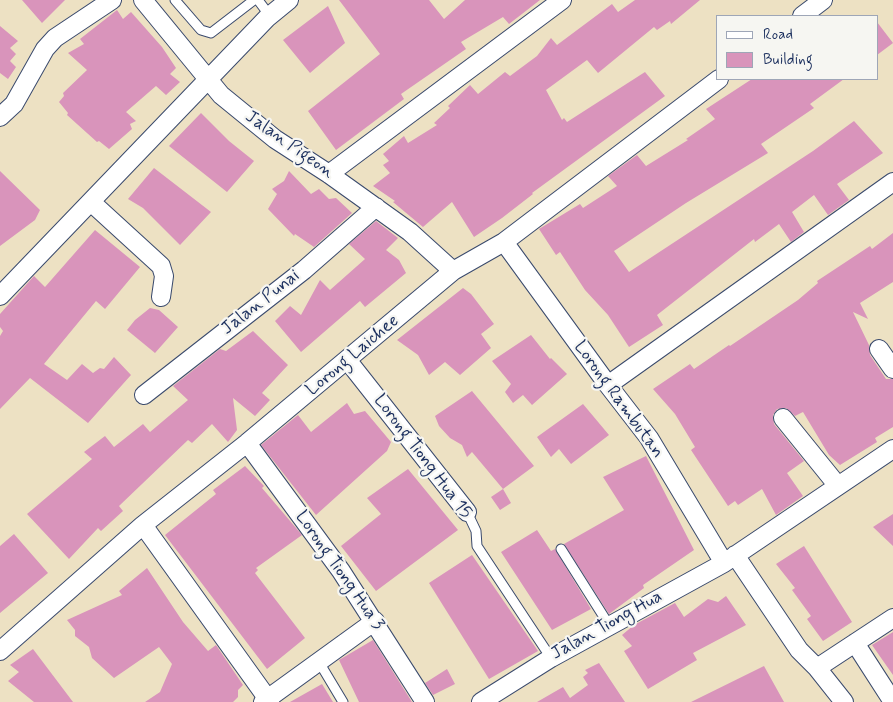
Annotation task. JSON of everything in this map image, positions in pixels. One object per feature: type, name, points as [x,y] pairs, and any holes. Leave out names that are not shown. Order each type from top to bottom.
[{"type":"street","points":[[0,117],[14,104],[45,50],[56,38],[112,0]]},
{"type":"street","name":"Jalan Pigeon","points":[[142,0],[221,95],[275,139],[330,174],[410,232],[453,271]]},
{"type":"street","points":[[0,296],[270,16],[289,0]]},
{"type":"street","points":[[330,174],[562,0]]},
{"type":"street","points":[[803,15],[823,0]]},
{"type":"street","name":"Lorong Laichee","points":[[0,651],[143,524],[248,443],[453,271],[504,242],[719,80]]},
{"type":"street","points":[[608,386],[893,182]]},
{"type":"street","points":[[91,202],[161,266],[164,276],[161,297]]},
{"type":"street","name":"Jalan Punai","points":[[144,395],[304,270],[376,207]]},
{"type":"street","name":"Lorong Rambutan","points":[[504,242],[608,386],[649,438],[730,559],[794,644],[817,668],[844,702]]},
{"type":"street","points":[[879,349],[893,368]]},
{"type":"street","name":"Lorong Tiong Hua 15","points":[[348,361],[467,512]]},
{"type":"street","points":[[783,418],[838,486]]},
{"type":"street","name":"Lorong Tiong Hua 3","points":[[248,443],[375,621],[425,702]]},
{"type":"street","name":"Jalan Tiong Hua","points":[[481,702],[551,658],[730,559],[893,449]]},
{"type":"street","points":[[143,524],[267,701],[375,621]]},
{"type":"street","points":[[817,668],[893,618]]},
{"type":"street","points":[[855,643],[893,702]]},
{"type":"lane","points":[[175,0],[201,30],[211,33],[254,0]]},
{"type":"lane","points":[[258,0],[270,16]]},
{"type":"lane","name":"Lorong Tiong Hua 15","points":[[467,512],[476,531],[477,546],[551,658]]},
{"type":"lane","points":[[561,549],[609,625]]},
{"type":"lane","points":[[319,662],[343,702]]},
{"type":"building","points":[[22,0],[65,0],[42,23]]},
{"type":"building","points":[[339,0],[429,0],[444,19],[465,0],[540,0],[509,24],[503,17],[461,42],[466,49],[401,94],[404,99],[336,150],[308,111],[380,54]]},
{"type":"building","points":[[635,0],[700,0],[671,24],[670,21],[657,30],[654,27],[598,73],[587,60],[546,90],[562,120],[564,118],[567,122],[645,72],[665,96],[532,193],[502,218],[474,237],[452,202],[423,227],[393,202],[395,201],[373,186],[390,173],[383,165],[389,161],[383,154],[404,136],[408,143],[437,125],[434,123],[450,108],[448,106],[470,85],[478,94],[505,72],[510,76],[537,56],[551,38],[557,45],[612,4],[618,12]]},
{"type":"building","points":[[328,6],[345,43],[310,73],[283,40]]},
{"type":"building","points":[[117,10],[123,19],[131,12],[162,47],[176,68],[170,74],[180,82],[166,95],[156,86],[126,112],[136,121],[130,124],[132,129],[109,149],[99,141],[97,142],[67,115],[68,113],[59,102],[64,96],[63,93],[87,70],[68,53],[84,44],[80,39]]},
{"type":"building","points":[[878,23],[893,43],[878,54]]},
{"type":"building","points":[[0,26],[18,41],[10,48],[16,54],[10,61],[16,67],[8,79],[0,73]]},
{"type":"building","points":[[750,80],[843,80],[810,104],[814,108],[761,144],[768,153],[686,203],[614,251],[629,272],[813,151],[854,121],[883,153],[837,184],[849,200],[828,215],[814,195],[792,212],[804,232],[791,242],[779,224],[755,242],[754,239],[657,315],[663,325],[629,347],[608,315],[585,290],[560,252],[556,255],[539,229],[580,204],[583,208],[617,186],[608,176],[637,155],[646,166],[688,140],[686,139],[715,119],[706,109]]},
{"type":"building","points":[[201,113],[229,141],[254,161],[227,192],[169,146]]},
{"type":"building","points":[[154,168],[211,212],[180,245],[143,208],[128,199]]},
{"type":"building","points":[[0,171],[40,210],[35,220],[0,246]]},
{"type":"building","points":[[289,171],[311,194],[319,189],[329,199],[336,198],[352,213],[314,247],[295,234],[294,236],[268,209],[277,194],[272,189],[284,181]]},
{"type":"building","points":[[376,221],[398,238],[386,250],[399,260],[406,273],[365,307],[360,301],[301,352],[275,321],[290,306],[301,315],[320,280],[330,290],[365,259],[349,244]]},
{"type":"building","points":[[95,230],[140,267],[105,309],[96,301],[44,364],[67,380],[82,364],[93,373],[100,368],[104,369],[114,357],[131,375],[88,423],[30,378],[0,409],[0,336],[3,331],[0,327],[0,314],[34,276],[45,287]]},
{"type":"building","points":[[893,233],[893,282],[860,303],[868,319],[853,312],[869,345],[870,355],[886,379],[893,379],[893,427],[875,438],[877,442],[840,465],[829,455],[803,412],[795,416],[786,408],[777,409],[773,415],[774,424],[804,461],[787,473],[803,496],[776,515],[762,489],[738,505],[735,501],[728,506],[691,450],[695,447],[675,414],[653,389],[690,364],[694,369],[730,346],[798,300],[818,283],[817,281],[870,246],[872,249]]},
{"type":"building","points":[[463,288],[471,294],[494,324],[481,334],[491,348],[460,375],[445,362],[429,375],[418,355],[397,340]]},
{"type":"building","points":[[150,308],[159,310],[178,327],[155,353],[127,330],[135,320]]},
{"type":"building","points":[[253,331],[288,365],[262,393],[270,400],[255,416],[233,398],[237,430],[228,442],[212,424],[192,443],[188,440],[119,506],[123,511],[101,531],[98,528],[69,559],[27,514],[92,459],[84,452],[105,436],[114,447],[143,424],[150,432],[188,400],[173,386],[220,349],[226,351]]},
{"type":"building","points":[[531,335],[550,359],[567,374],[532,405],[523,395],[513,403],[505,392],[511,384],[492,361]]},
{"type":"building","points":[[472,391],[534,466],[503,489],[472,452],[467,457],[462,445],[450,438],[439,426],[435,416]]},
{"type":"building","points":[[347,403],[354,414],[365,411],[391,442],[387,451],[316,515],[261,445],[298,415],[311,432]]},
{"type":"building","points":[[583,404],[609,435],[571,464],[559,449],[551,457],[537,437]]},
{"type":"building","points":[[646,456],[694,550],[643,585],[644,588],[609,614],[564,544],[624,510],[603,477]]},
{"type":"building","points":[[245,466],[264,486],[262,488],[302,535],[256,568],[258,570],[255,573],[305,638],[267,669],[165,535],[216,494],[213,490]]},
{"type":"building","points":[[408,469],[458,530],[376,591],[341,546],[381,514],[367,498]]},
{"type":"building","points":[[503,489],[511,503],[500,510],[491,497]]},
{"type":"building","points":[[893,514],[893,546],[873,527]]},
{"type":"building","points":[[537,530],[551,551],[555,549],[591,609],[552,630],[501,552]]},
{"type":"building","points":[[14,534],[48,573],[0,613],[0,546]]},
{"type":"building","points":[[804,546],[852,622],[823,641],[807,619],[811,616],[792,590],[795,588],[776,564]]},
{"type":"building","points":[[472,555],[538,651],[489,679],[429,583]]},
{"type":"building","points":[[147,568],[183,622],[208,651],[216,645],[243,685],[238,690],[238,697],[233,702],[145,702],[160,692],[172,664],[159,647],[114,678],[92,658],[89,647],[75,636],[75,630],[67,620],[122,595],[119,591]]},
{"type":"building","points":[[726,596],[746,625],[693,653],[697,660],[648,689],[624,651],[632,646],[622,635],[634,625],[675,603],[684,617],[708,599],[718,602]]},
{"type":"building","points":[[893,632],[893,675],[872,645]]},
{"type":"building","points":[[373,640],[412,702],[359,702],[339,660]]},
{"type":"building","points":[[33,649],[73,702],[34,702],[8,681],[19,672],[10,665]]},
{"type":"building","points":[[599,663],[625,702],[537,702],[563,687],[570,698],[588,685],[583,677],[588,673],[585,670]]},
{"type":"building","points":[[764,666],[784,702],[691,702]]},
{"type":"building","points":[[447,669],[455,684],[433,695],[425,683]]},
{"type":"building","points":[[322,684],[333,702],[290,702]]}]
